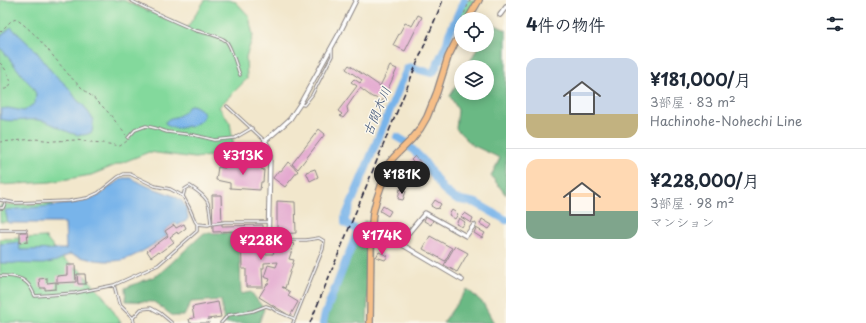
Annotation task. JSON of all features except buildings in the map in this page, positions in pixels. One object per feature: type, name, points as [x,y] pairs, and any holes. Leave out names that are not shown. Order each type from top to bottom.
[{"type":"main road","points":[[472,12],[479,0]]},
{"type":"main road","points":[[370,323],[372,224],[376,201],[389,163],[412,139],[424,123],[437,92],[448,57],[454,45]]},
{"type":"street","points":[[268,249],[270,155],[265,140],[279,130],[290,119],[300,104],[356,0]]},
{"type":"street","points":[[500,15],[506,7]]},
{"type":"street","points":[[400,243],[425,213],[466,236],[474,225]]},
{"type":"street","points":[[372,224],[389,237],[462,280]]},
{"type":"lane","points":[[130,0],[190,28],[222,38],[227,42],[231,49],[240,75]]},
{"type":"lane","points":[[227,106],[265,140]]},
{"type":"lane","points":[[128,138],[134,130],[146,126],[167,132],[194,135],[215,140],[235,138],[252,128]]},
{"type":"lane","points":[[0,200],[15,203],[69,201],[86,198],[98,192],[118,177],[124,174],[130,174],[155,186],[170,189],[183,196],[197,224],[197,231],[158,265],[114,285],[75,292],[35,296],[28,284],[21,279],[12,276],[0,276]]},
{"type":"lane","points":[[183,196],[185,189],[190,186],[200,192],[209,204],[211,224]]},
{"type":"lane","points":[[0,208],[3,208],[6,201]]},
{"type":"lane","points":[[197,224],[208,225],[225,222],[268,222]]},
{"type":"lane","points":[[0,230],[26,230]]},
{"type":"lane","points":[[268,240],[306,240],[319,238],[324,241],[323,249],[293,323]]},
{"type":"lane","points":[[114,285],[120,304],[133,318],[134,323]]},
{"type":"lane","points":[[221,323],[228,316],[253,311],[266,306],[295,319]]},
{"type":"lane","points":[[133,318],[141,309],[151,308],[172,323]]},
{"type":"path","points":[[465,12],[470,0]]},
{"type":"path","points":[[0,32],[11,21],[16,19],[29,29],[44,44],[80,87],[105,108],[128,138],[126,142],[120,146],[103,142],[76,140],[54,141],[35,139],[0,142]]},
{"type":"path","points":[[0,63],[9,76],[11,83],[9,87],[0,89]]},
{"type":"green space","points":[[0,0],[123,0],[187,28],[205,0],[228,0],[236,2],[249,16],[253,36],[246,57],[247,79],[219,107],[230,123],[235,153],[195,158],[149,152],[91,175],[50,182],[0,185]]},
{"type":"green space","points":[[466,0],[475,0],[469,12],[461,12]]},
{"type":"green space","points":[[494,24],[506,30],[506,195],[491,176],[500,158],[472,145],[456,129],[458,110],[450,96],[454,89],[454,100],[494,100],[494,60],[471,60],[475,52],[494,52]]},
{"type":"green space","points":[[53,203],[51,222],[0,222],[0,205]]},
{"type":"green space","points":[[364,221],[369,222],[370,249],[367,323],[324,323]]},
{"type":"green space","points":[[204,233],[239,233],[241,294],[251,292],[264,309],[259,323],[224,323],[221,300],[191,302],[184,316],[173,316],[154,302],[126,301],[125,288],[158,275]]},
{"type":"green space","points":[[45,237],[63,259],[80,270],[105,298],[121,323],[0,323],[0,239]]},
{"type":"green space","points":[[467,289],[483,303],[494,323],[443,323]]},
{"type":"water","points":[[11,27],[36,51],[52,72],[68,87],[77,100],[84,106],[93,119],[92,132],[81,135],[75,134],[41,120],[12,121],[0,119],[1,109],[8,108],[24,111],[35,103],[36,94],[33,87],[0,47],[0,37]]},
{"type":"water","points":[[190,105],[196,106],[203,112],[203,117],[199,122],[190,127],[187,126],[181,128],[173,128],[165,123],[168,119],[180,115]]},
{"type":"water","points":[[123,178],[131,178],[176,197],[182,201],[186,207],[188,218],[186,221],[178,225],[175,223],[164,231],[167,236],[142,252],[126,259],[105,261],[83,258],[70,254],[57,261],[43,264],[0,263],[0,244],[19,242],[20,250],[66,249],[65,223],[8,223],[5,210],[67,204],[86,200],[100,195]]},
{"type":"waterway","name":"古間木川","points":[[323,323],[325,314],[357,233],[357,230],[345,223],[345,218],[407,69],[410,67],[431,73],[434,71],[464,0]]},
{"type":"waterway","points":[[397,137],[407,143]]},
{"type":"waterway","points":[[409,146],[423,160],[443,189],[455,199],[476,203],[506,220]]},
{"type":"railway","points":[[310,323],[443,0]]}]
